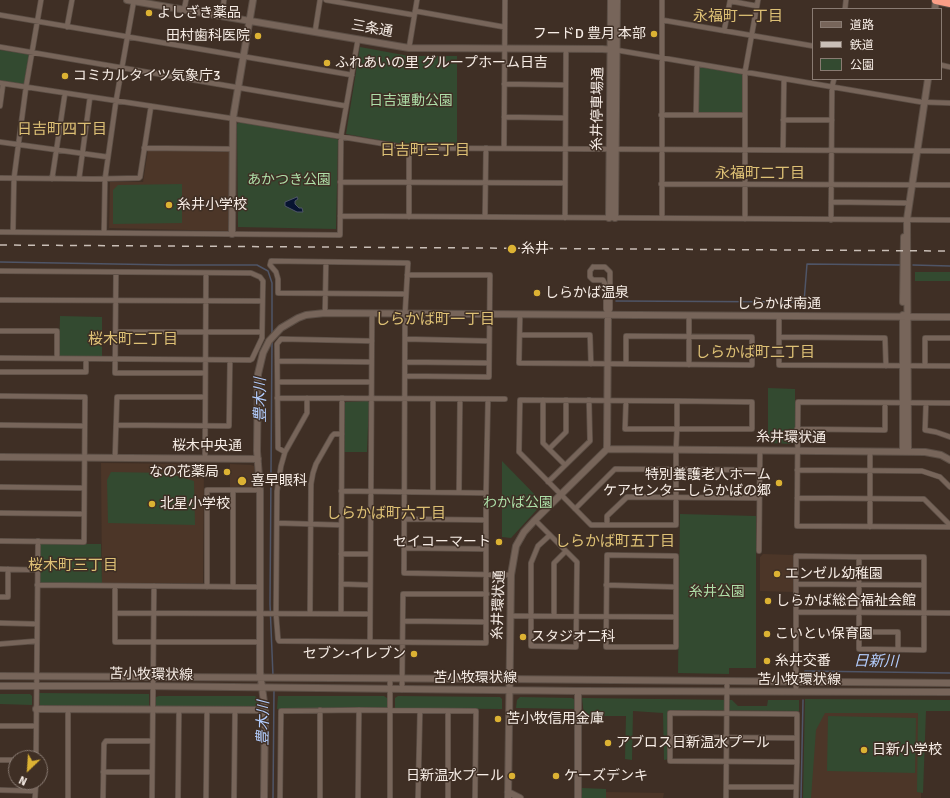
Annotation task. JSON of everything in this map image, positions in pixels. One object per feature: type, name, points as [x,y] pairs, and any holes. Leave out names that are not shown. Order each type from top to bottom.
[{"type":"highway","points":[[938,2],[950,3]]},
{"type":"street","points":[[13,232],[14,178],[18,144],[41,0]]},
{"type":"street","points":[[67,27],[72,0]]},
{"type":"street","points":[[104,233],[105,179],[127,37],[131,0]]},
{"type":"street","name":"三条通","points":[[131,0],[160,3],[184,10],[409,48],[613,50]]},
{"type":"street","points":[[184,10],[186,0]]},
{"type":"street","points":[[222,16],[224,0]]},
{"type":"street","points":[[232,234],[233,118],[253,0]]},
{"type":"street","points":[[314,32],[320,0]]},
{"type":"street","points":[[326,0],[504,27]]},
{"type":"street","points":[[409,48],[417,0]]},
{"type":"street","points":[[504,148],[505,0]]},
{"type":"street","name":"糸井停車場通","points":[[611,0],[613,50],[612,218]]},
{"type":"street","name":"糸井停車場通","points":[[613,50],[617,0]]},
{"type":"street","points":[[662,0],[662,218]]},
{"type":"street","points":[[745,219],[745,72],[758,0]]},
{"type":"street","points":[[724,31],[730,1],[757,6]]},
{"type":"street","points":[[0,15],[352,75]]},
{"type":"street","points":[[662,20],[812,46]]},
{"type":"street","points":[[0,232],[340,235],[341,136],[358,39]]},
{"type":"street","points":[[0,47],[346,106]]},
{"type":"street","points":[[565,218],[564,184],[566,49]]},
{"type":"street","points":[[613,50],[923,102],[950,103]]},
{"type":"street","points":[[696,115],[698,64]]},
{"type":"street","points":[[783,150],[784,79]]},
{"type":"street","points":[[831,220],[832,87],[834,80]]},
{"type":"street","points":[[923,102],[924,80]]},
{"type":"street","points":[[905,220],[928,80]]},
{"type":"street","points":[[0,106],[2,84],[233,118],[409,148],[950,151]]},
{"type":"street","points":[[504,84],[565,85]]},
{"type":"street","points":[[52,179],[65,93]]},
{"type":"street","points":[[79,179],[90,97]]},
{"type":"street","points":[[0,178],[105,179],[140,177],[151,106]]},
{"type":"street","points":[[661,115],[745,115]]},
{"type":"street","points":[[504,117],[565,118]]},
{"type":"street","points":[[783,120],[832,120]]},
{"type":"street","points":[[0,142],[108,157]]},
{"type":"street","points":[[144,148],[232,149]]},
{"type":"street","points":[[409,148],[409,217]]},
{"type":"street","points":[[485,217],[486,148]]},
{"type":"street","points":[[340,182],[564,184]]},
{"type":"street","points":[[661,184],[950,185]]},
{"type":"street","points":[[905,451],[905,220],[906,203],[911,185]]},
{"type":"street","points":[[831,202],[906,203]]},
{"type":"street","points":[[340,216],[950,220]]},
{"type":"street","points":[[406,294],[278,292],[278,279],[276,272],[270,265],[271,261],[408,263],[405,314],[404,573],[510,575]]},
{"type":"street","points":[[325,313],[326,262]]},
{"type":"street","points":[[607,449],[608,315],[610,309],[610,272],[605,267],[593,267],[590,271],[590,277],[593,280],[602,280],[606,286],[606,309],[608,315]]},
{"type":"street","points":[[0,271],[251,273],[256,274],[263,282],[262,338],[252,359],[250,360],[0,358]]},
{"type":"street","points":[[116,272],[115,373],[205,373]]},
{"type":"street","points":[[204,458],[206,273]]},
{"type":"street","points":[[405,376],[489,377],[490,275],[407,275]]},
{"type":"street","points":[[0,300],[262,301]]},
{"type":"street","points":[[370,642],[372,313]]},
{"type":"street","name":"桜木中央通","points":[[0,457],[258,458],[258,374],[263,353],[269,341],[276,332],[298,318],[311,314],[372,313],[608,315]]},
{"type":"street","points":[[520,315],[519,363],[689,365],[752,365],[752,337],[626,336],[626,364]]},
{"type":"street","name":"しらかば南通","points":[[608,315],[950,317]]},
{"type":"street","points":[[689,316],[689,365]]},
{"type":"street","points":[[779,316],[780,365],[950,366]]},
{"type":"street","points":[[0,331],[57,331],[57,358]]},
{"type":"street","points":[[115,332],[262,332]]},
{"type":"street","points":[[520,335],[590,335],[590,364]]},
{"type":"street","points":[[779,337],[885,338],[886,366]]},
{"type":"street","points":[[926,366],[925,338],[950,338]]},
{"type":"street","points":[[285,452],[278,448],[277,344],[281,339],[372,341]]},
{"type":"street","points":[[405,339],[489,341]]},
{"type":"street","points":[[0,372],[86,372],[86,359]]},
{"type":"street","points":[[116,425],[229,426],[230,360]]},
{"type":"street","points":[[278,361],[371,362]]},
{"type":"street","points":[[405,362],[489,363]]},
{"type":"street","points":[[278,382],[371,382]]},
{"type":"street","points":[[0,396],[85,397],[84,542],[0,541]]},
{"type":"street","points":[[115,457],[116,397],[205,397]]},
{"type":"street","points":[[277,398],[505,399]]},
{"type":"street","points":[[307,398],[307,413],[285,452],[277,491],[275,614],[279,641],[486,642],[486,493],[488,399]]},
{"type":"street","points":[[340,614],[342,398]]},
{"type":"street","points":[[433,399],[433,492]]},
{"type":"street","points":[[459,492],[460,399]]},
{"type":"street","points":[[626,401],[625,429],[677,429],[752,430],[752,402],[677,401],[626,401],[608,401],[589,400],[520,400],[519,452],[591,525],[676,525],[676,449],[677,429],[677,401]]},
{"type":"street","points":[[543,400],[543,443],[565,465]]},
{"type":"street","points":[[549,449],[566,432],[566,400]]},
{"type":"street","points":[[548,482],[590,442],[589,400]]},
{"type":"street","points":[[950,403],[798,402],[797,429],[797,526],[950,526]]},
{"type":"street","points":[[797,429],[885,430],[884,403]]},
{"type":"street","points":[[926,403],[925,430],[950,437]]},
{"type":"street","points":[[0,425],[84,426]]},
{"type":"street","points":[[310,614],[311,484],[316,464],[332,436],[334,434],[342,434]]},
{"type":"street","name":"糸井環状通","points":[[508,795],[510,575],[516,546],[524,532],[535,520],[607,449],[905,451],[930,452],[950,460]]},
{"type":"street","points":[[759,552],[760,450]]},
{"type":"street","points":[[870,451],[870,527]]},
{"type":"street","points":[[258,458],[260,490],[260,678],[265,688],[264,798]]},
{"type":"street","points":[[575,509],[615,469],[760,470]]},
{"type":"street","points":[[797,470],[922,471],[940,477],[950,487]]},
{"type":"street","points":[[0,487],[84,488]]},
{"type":"street","points":[[206,586],[207,490],[260,490]]},
{"type":"street","points":[[233,490],[233,587]]},
{"type":"street","points":[[341,491],[486,493]]},
{"type":"street","points":[[607,525],[608,516],[627,497],[759,498]]},
{"type":"street","points":[[797,498],[924,499],[950,526]]},
{"type":"street","points":[[0,513],[84,514]]},
{"type":"street","points":[[404,519],[486,520]]},
{"type":"street","points":[[535,520],[550,535],[566,551],[577,562],[576,647],[531,646],[531,563],[538,546],[550,535]]},
{"type":"street","points":[[277,523],[341,524]]},
{"type":"street","points":[[36,750],[38,541]]},
{"type":"street","points":[[404,548],[486,549]]},
{"type":"street","points":[[554,616],[554,563],[566,551]]},
{"type":"street","points":[[341,554],[370,554]]},
{"type":"street","points":[[607,555],[676,556],[676,647],[606,647],[606,586],[607,555]]},
{"type":"street","points":[[796,692],[796,556],[924,557],[924,650],[859,649],[859,557]]},
{"type":"street","points":[[0,569],[37,570]]},
{"type":"street","points":[[0,597],[8,597],[8,569]]},
{"type":"street","points":[[341,584],[370,585]]},
{"type":"street","points":[[796,584],[924,586]]},
{"type":"street","points":[[37,585],[206,586],[260,588]]},
{"type":"street","points":[[115,586],[115,642],[260,642]]},
{"type":"street","points":[[152,798],[154,586]]},
{"type":"street","points":[[606,586],[676,587]]},
{"type":"street","points":[[402,690],[403,594],[487,594]]},
{"type":"street","points":[[796,612],[950,613]]},
{"type":"street","points":[[115,613],[370,614]]},
{"type":"street","points":[[510,616],[676,617]]},
{"type":"street","points":[[0,622],[37,624]]},
{"type":"street","points":[[403,622],[486,622]]},
{"type":"street","points":[[859,632],[898,632],[898,650]]},
{"type":"street","points":[[0,644],[37,642]]},
{"type":"street","name":"苫小牧環状線","points":[[0,676],[950,683]]},
{"type":"street","points":[[390,678],[390,798]]},
{"type":"street","points":[[726,798],[727,682]]},
{"type":"street","name":"苫小牧環状線","points":[[0,686],[510,691],[950,692]]},
{"type":"street","points":[[578,691],[578,798]]},
{"type":"street","points":[[36,708],[265,710]]},
{"type":"street","points":[[68,709],[68,798]]},
{"type":"street","points":[[178,798],[179,709]]},
{"type":"street","points":[[206,798],[207,710]]},
{"type":"street","points":[[234,798],[235,710]]},
{"type":"street","points":[[320,710],[320,798]]},
{"type":"street","points":[[280,798],[281,711],[320,710],[476,711],[475,798]]},
{"type":"street","points":[[358,798],[359,710]]},
{"type":"street","points":[[418,798],[420,711]]},
{"type":"street","points":[[448,711],[448,798]]},
{"type":"street","points":[[796,762],[670,761],[670,713],[797,714],[796,798]]},
{"type":"street","points":[[0,726],[36,726]]},
{"type":"street","points":[[670,737],[797,738]]},
{"type":"street","points":[[103,798],[104,744],[106,741],[152,741]]},
{"type":"street","points":[[103,772],[152,772]]},
{"type":"street","points":[[726,787],[796,787]]},
{"type":"street","points":[[0,790],[36,791],[35,798]]},
{"type":"street","points":[[508,795],[520,798]]},
{"type":"shaded area","name":"糸井小学校","points":[[148,150],[229,151],[228,231],[109,228],[110,182],[143,182]]},
{"type":"shaded area","name":"北星小学校","points":[[101,463],[204,464],[203,583],[102,583]]},
{"type":"shaded area","name":"喜早眼科","points":[[230,464],[254,466],[255,488],[230,488]]},
{"type":"shaded area","name":"エンゼル幼稚園","points":[[763,554],[794,555],[793,592],[760,591],[760,557]]},
{"type":"shaded area","name":"日新小学校","points":[[808,700],[922,701],[921,798],[806,798]]},
{"type":"shaded area","points":[[606,792],[664,793],[663,798],[606,798]]},
{"type":"green space","name":"日吉運動公園","points":[[360,47],[409,56],[457,56],[457,144],[408,145],[346,134]]},
{"type":"green space","points":[[0,50],[28,54],[29,56],[24,84],[0,81]]},
{"type":"green space","points":[[701,67],[741,74],[743,76],[744,113],[700,114],[699,69]]},
{"type":"green space","name":"あかつき公園","points":[[239,122],[338,140],[336,229],[238,227],[237,124]]},
{"type":"green space","points":[[182,184],[182,223],[113,224],[113,190],[118,185]]},
{"type":"green space","points":[[915,272],[950,272],[950,281],[915,281]]},
{"type":"green space","points":[[60,316],[102,317],[102,356],[60,356]]},
{"type":"green space","points":[[768,388],[795,389],[795,444],[768,443]]},
{"type":"green space","points":[[369,402],[367,452],[344,452],[345,403]]},
{"type":"green space","name":"わかば公園","points":[[502,461],[543,503],[511,538],[502,537]]},
{"type":"green space","points":[[111,472],[167,473],[194,481],[195,525],[108,523],[107,480]]},
{"type":"green space","name":"糸井公園","points":[[680,514],[756,516],[756,668],[729,668],[729,674],[678,673]]},
{"type":"green space","points":[[40,544],[101,544],[102,583],[40,583]]},
{"type":"green space","points":[[39,693],[149,694],[149,706],[40,706]]},
{"type":"green space","points":[[0,694],[30,694],[32,696],[32,705],[0,704]]},
{"type":"green space","points":[[255,696],[259,699],[259,708],[156,707],[156,697]]},
{"type":"green space","points":[[278,696],[384,696],[387,698],[387,708],[277,709]]},
{"type":"green space","points":[[398,696],[500,697],[502,699],[502,709],[395,708],[395,698]]},
{"type":"green space","points":[[520,697],[572,698],[575,700],[576,709],[516,708],[517,700]]},
{"type":"green space","points":[[582,698],[732,700],[738,706],[767,706],[768,700],[799,700],[799,711],[668,710],[669,759],[664,760],[663,713],[633,711],[632,760],[625,759],[626,716],[584,716]]},
{"type":"green space","points":[[805,699],[950,700],[950,711],[926,711],[923,793],[917,792],[918,713],[825,713],[816,730],[811,798],[803,798]]},
{"type":"green space","points":[[828,716],[916,718],[915,773],[827,771]]},
{"type":"green space","points":[[582,788],[606,789],[606,798],[582,798]]},
{"type":"water","points":[[297,197],[298,199],[295,201],[295,204],[299,208],[302,208],[303,212],[297,212],[285,206],[285,202]]},
{"type":"waterway","name":"豊木川","points":[[0,262],[257,265],[268,271],[272,283],[272,334]]},
{"type":"waterway","points":[[616,301],[804,302],[807,264],[901,265]]},
{"type":"waterway","points":[[913,265],[950,266]]},
{"type":"waterway","name":"豊木川","points":[[272,340],[270,604],[273,676]]},
{"type":"waterway","name":"日新川","points":[[804,675],[805,671],[950,673]]},
{"type":"waterway","name":"豊木川","points":[[273,798],[274,690]]},
{"type":"waterway","name":"日新川","points":[[801,798],[803,700]]},
{"type":"railway","points":[[0,245],[950,251]]},
{"type":"place","name":"よしざき薬品","points":[[149,13]]},
{"type":"place","name":"フードD 豊月 本部","points":[[654,34]]},
{"type":"place","name":"田村歯科医院","points":[[258,36]]},
{"type":"place","name":"ふれあいの里 グループホーム日吉","points":[[327,63]]},
{"type":"place","name":"コミカルタイツ気象庁3","points":[[65,76]]},
{"type":"place","name":"糸井小学校","points":[[169,205]]},
{"type":"place","name":"糸井","points":[[512,249]]},
{"type":"place","name":"しらかば温泉","points":[[537,293]]},
{"type":"place","name":"なの花薬局","points":[[227,472]]},
{"type":"place","name":"喜早眼科","points":[[242,481]]},
{"type":"place","name":"特別養護老人ホーム ケアセンターしらかばの郷","points":[[779,483]]},
{"type":"place","name":"北星小学校","points":[[152,504]]},
{"type":"place","name":"セイコーマート","points":[[499,542]]},
{"type":"place","name":"エンゼル幼稚園","points":[[777,574]]},
{"type":"place","name":"しらかば総合福祉会館","points":[[768,601]]},
{"type":"place","name":"こいとい保育園","points":[[767,634]]},
{"type":"place","name":"スタジオ二科","points":[[523,637]]},
{"type":"place","name":"セブン-イレブン","points":[[414,654]]},
{"type":"place","name":"糸井交番","points":[[767,661]]},
{"type":"place","name":"苫小牧信用金庫","points":[[498,719]]},
{"type":"place","name":"アブロス日新温水プール","points":[[608,743]]},
{"type":"place","name":"日新小学校","points":[[864,750]]},
{"type":"place","name":"日新温水プール","points":[[512,776]]},
{"type":"place","name":"ケーズデンキ","points":[[556,776]]},
{"type":"district","name":"永福町一丁目","points":[[738,17]]},
{"type":"district","name":"日吉町四丁目","points":[[62,130]]},
{"type":"district","name":"日吉町三丁目","points":[[425,151]]},
{"type":"district","name":"永福町二丁目","points":[[760,174]]},
{"type":"district","name":"しらかば町一丁目","points":[[435,320]]},
{"type":"district","name":"桜木町二丁目","points":[[133,340]]},
{"type":"district","name":"しらかば町二丁目","points":[[755,353]]},
{"type":"district","name":"しらかば町六丁目","points":[[386,514]]},
{"type":"district","name":"しらかば町五丁目","points":[[615,542]]},
{"type":"district","name":"桜木町三丁目","points":[[73,566]]}]
